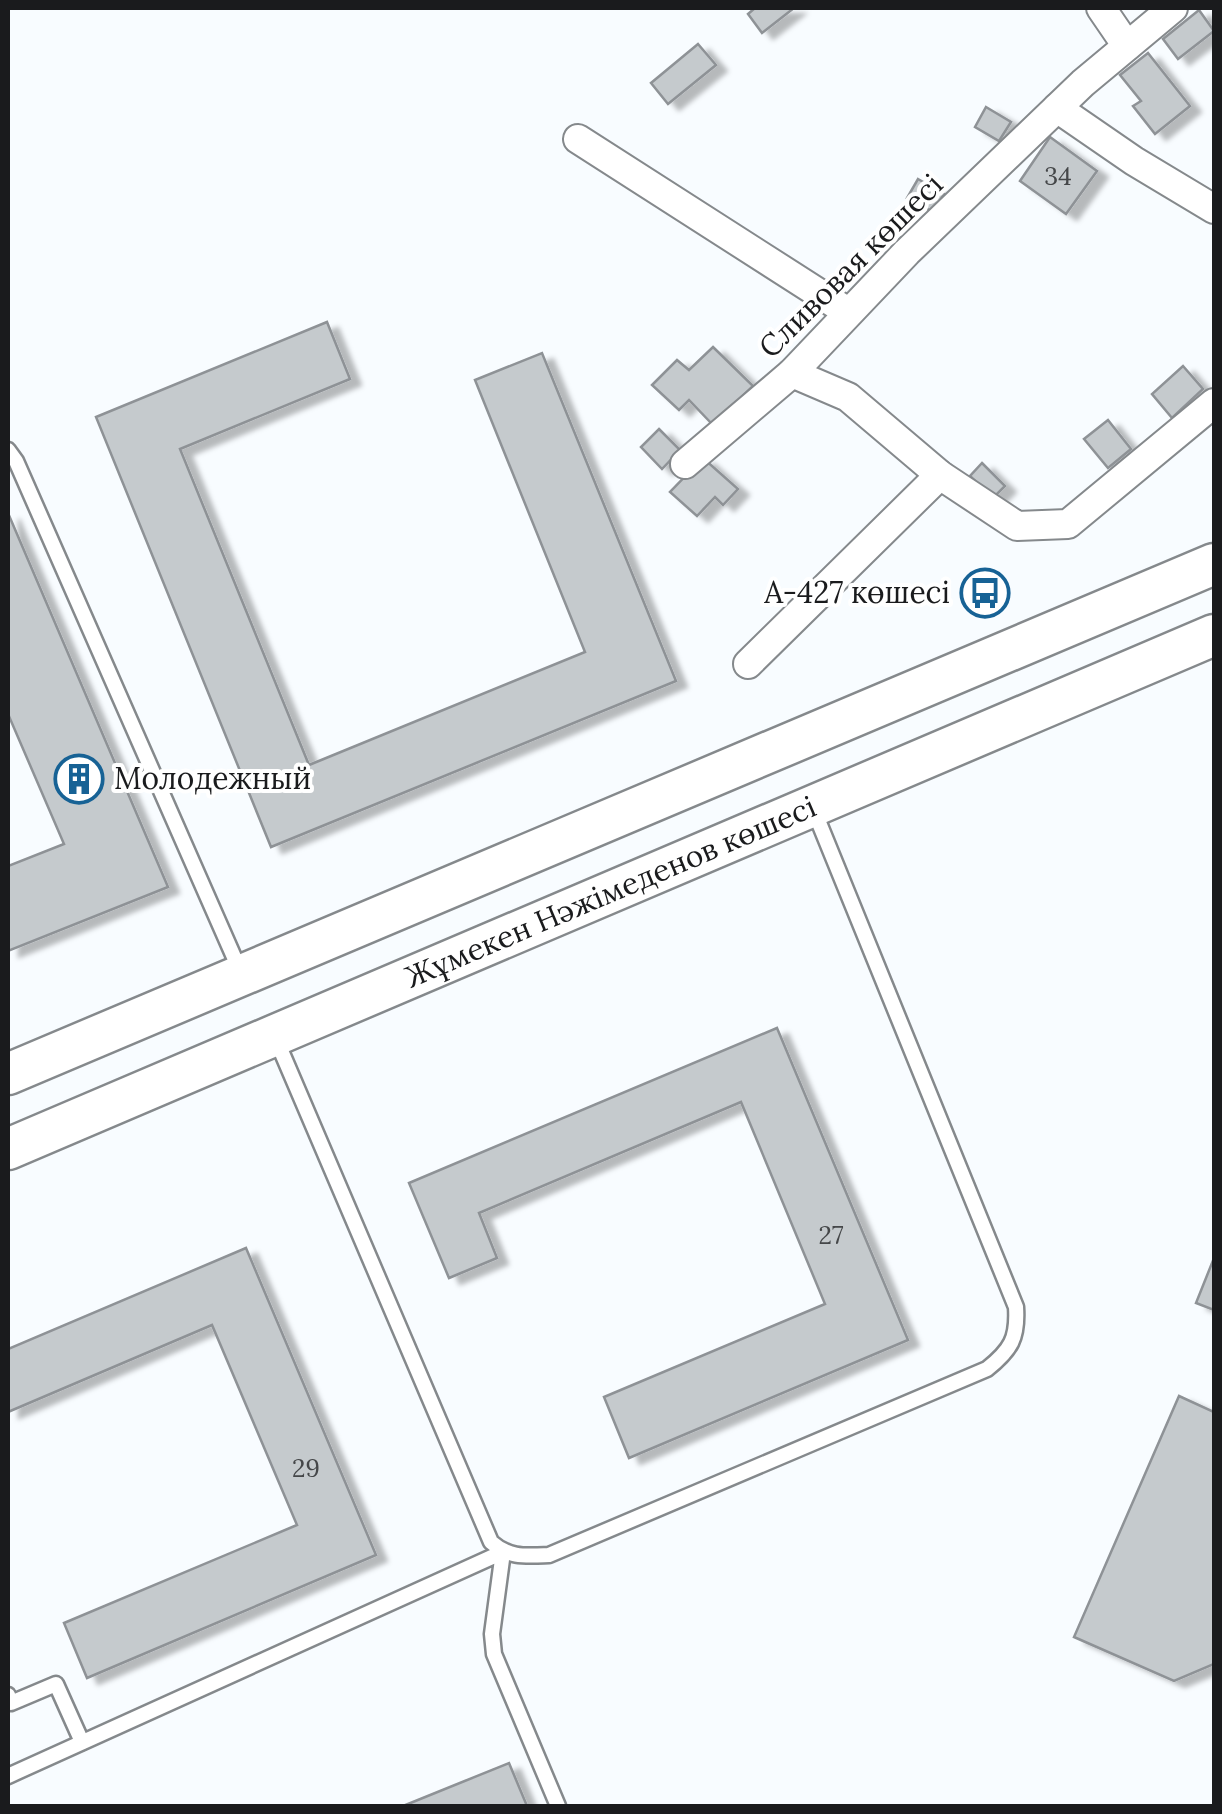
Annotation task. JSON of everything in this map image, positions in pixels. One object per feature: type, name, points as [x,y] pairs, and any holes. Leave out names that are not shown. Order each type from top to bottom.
[{"type":"main road","points":[[8,1074],[1214,564]]},
{"type":"main road","name":"Жұмекен Нәжімеденов көшесі","points":[[8,1149],[1214,635]]},
{"type":"street","points":[[1101,8],[1127,46]]},
{"type":"street","name":"Сливовая көшесі","points":[[685,464],[792,373],[848,312],[1058,108],[1173,8]]},
{"type":"street","points":[[1058,108],[1134,161],[1214,209]]},
{"type":"street","points":[[578,138],[848,312]]},
{"type":"street","points":[[792,373],[848,397],[940,474],[1017,526],[1068,524],[1214,403]]},
{"type":"street","points":[[748,664],[940,474]]},
{"type":"lane","points":[[8,450],[241,973]]},
{"type":"lane","points":[[274,1035],[491,1542],[502,1552],[549,1555],[987,1368],[1007,1353],[1016,1340],[1016,1306],[1009,1287],[812,807]]},
{"type":"lane","points":[[8,1776],[502,1552]]},
{"type":"lane","points":[[502,1552],[492,1634],[494,1654],[558,1806]]},
{"type":"lane","points":[[8,1695],[11,1702],[56,1684],[82,1742]]},
{"type":"building","points":[[755,8],[794,8],[762,33],[748,14]]},
{"type":"building","points":[[1199,10],[1214,31],[1178,59],[1163,39]]},
{"type":"building","points":[[698,44],[716,65],[668,104],[651,83]]},
{"type":"building","points":[[1148,53],[1190,106],[1155,134],[1133,106],[1141,101],[1120,75]]},
{"type":"building","points":[[986,107],[1011,122],[999,141],[975,127]]},
{"type":"building","points":[[1050,137],[1097,171],[1066,214],[1020,181]]},
{"type":"building","points":[[918,179],[944,194],[933,212],[907,198]]},
{"type":"building","points":[[327,322],[350,379],[180,449],[309,765],[585,652],[475,380],[542,353],[676,681],[271,847],[96,417]]},
{"type":"building","points":[[713,347],[753,386],[713,425],[689,400],[679,410],[652,385],[677,360],[689,370]]},
{"type":"building","points":[[1183,366],[1203,389],[1172,418],[1152,394]]},
{"type":"building","points":[[1108,420],[1131,449],[1108,468],[1084,439]]},
{"type":"building","points":[[659,429],[680,450],[662,469],[641,447]]},
{"type":"building","points":[[703,458],[738,489],[723,505],[715,497],[697,516],[670,492]]},
{"type":"building","points":[[982,463],[1005,486],[993,498],[970,476]]},
{"type":"building","name":"Молодежный","points":[[8,513],[168,887],[8,951],[8,866],[64,844],[8,714]]},
{"type":"building","points":[[777,1028],[908,1340],[629,1458],[604,1397],[825,1304],[741,1102],[479,1213],[497,1258],[449,1278],[409,1183]]},
{"type":"building","points":[[246,1248],[376,1555],[87,1678],[64,1623],[297,1525],[212,1325],[8,1412],[8,1349]]},
{"type":"building","points":[[1214,1258],[1214,1310],[1196,1303]]},
{"type":"building","points":[[1179,1396],[1214,1412],[1214,1664],[1174,1681],[1074,1637]]},
{"type":"building","points":[[509,1763],[527,1806],[403,1806]]},
{"type":"place","name":"A-427 көшесі","points":[[985,593]]},
{"type":"place","name":"Молодежный","points":[[79,779]]}]
